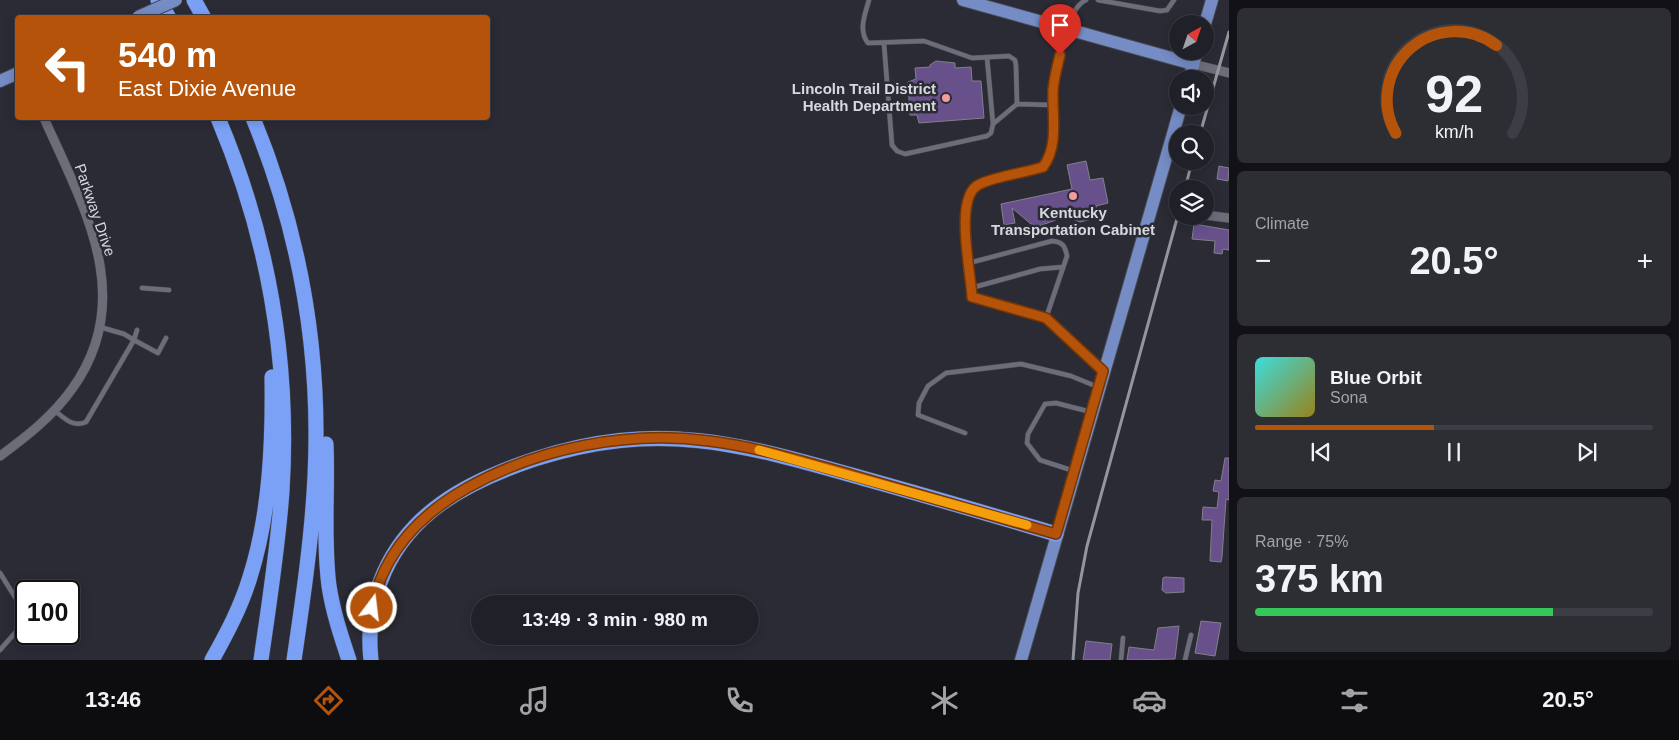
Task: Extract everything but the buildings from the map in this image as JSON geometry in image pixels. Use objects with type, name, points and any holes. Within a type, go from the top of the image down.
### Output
[{"type":"highway","points":[[158,0],[167,15]]},
{"type":"highway","points":[[194,0],[202,15]]},
{"type":"highway","points":[[219,120],[240,175],[264,258],[277,329],[284,450],[278,532],[261,660]]},
{"type":"highway","points":[[254,120],[285,198],[314,312],[325,424],[329,586],[334,612],[349,660]]},
{"type":"highway","points":[[276,177],[287,213],[304,287],[310,324],[316,399],[313,515],[294,660]]},
{"type":"highway","points":[[212,660],[240,605],[251,576],[263,514],[272,387],[270,322],[264,258]]},
{"type":"highway","points":[[371,660],[370,620],[374,596],[383,573],[395,551],[417,524],[451,497],[498,473],[548,455],[599,443],[626,439],[672,438],[737,445],[800,460],[1056,534]]},
{"type":"main road","points":[[142,15],[176,0]]},
{"type":"main road","points":[[963,0],[1193,64]]},
{"type":"main road","points":[[1208,15],[1212,0]]},
{"type":"main road","points":[[1191,70],[1194,60]]},
{"type":"main road","points":[[0,81],[15,74]]},
{"type":"main road","points":[[1021,660],[1098,387],[1178,115]]},
{"type":"street","points":[[1193,64],[1229,73]]},
{"type":"street","name":"Parkway Drive","points":[[0,456],[54,410],[72,390],[89,363],[100,327],[104,295],[98,251],[80,197],[45,120]]},
{"type":"street","points":[[1214,216],[1229,218]]},
{"type":"lane","points":[[869,0],[863,21],[864,39],[868,43],[884,44],[924,41],[972,58],[1009,56],[1015,60],[1017,104]]},
{"type":"lane","points":[[1086,0],[1073,12],[1056,69],[1052,146],[1043,167],[979,184],[969,192],[964,212],[972,297],[1046,318],[1103,371]]},
{"type":"lane","points":[[1098,0],[1160,12],[1167,10],[1174,0]]},
{"type":"lane","points":[[884,44],[892,145],[897,151],[905,154],[987,136],[991,133],[993,124],[987,57]]},
{"type":"lane","points":[[993,124],[1017,104],[1053,105]]},
{"type":"lane","points":[[969,263],[1052,241],[1060,242],[1065,247],[1067,256],[1046,318]]},
{"type":"lane","points":[[971,288],[1040,269],[1063,267]]},
{"type":"lane","points":[[142,288],[169,290]]},
{"type":"lane","points":[[100,327],[124,334],[158,353],[166,338]]},
{"type":"lane","points":[[54,410],[70,422],[80,425],[86,422],[134,340],[137,330]]},
{"type":"lane","points":[[965,433],[918,415],[919,403],[928,386],[946,372],[1021,364],[1071,376],[1098,387]]},
{"type":"lane","points":[[1074,471],[1040,460],[1027,444],[1028,434],[1045,404],[1056,403],[1091,412]]},
{"type":"lane","points":[[0,573],[26,613],[22,625],[0,650]]},
{"type":"lane","points":[[1185,660],[1190,635]]},
{"type":"lane","points":[[1121,660],[1123,638]]},
{"type":"railway","points":[[1203,125],[1229,32]]},
{"type":"railway","points":[[1187,180],[1190,170]]},
{"type":"railway","points":[[1073,660],[1078,593],[1087,546],[1175,225]]},
{"type":"slow traffic","points":[[759,450],[1027,525]]},
{"type":"place","name":"Lincoln Trail District Health Department","points":[[946,98]]},
{"type":"place","name":"Kentucky Transportation Cabinet","points":[[1073,196]]},
{"type":"route","points":[[372,608],[374,596],[383,573],[395,551],[410,530],[429,512],[451,497],[474,484],[523,463],[573,448],[626,439],[681,438],[737,445],[765,451],[1010,519],[1056,534],[1103,371],[1046,318],[972,297],[964,212],[969,192],[979,184],[1043,167],[1047,161],[1052,146],[1054,87],[1060,55]]}]
